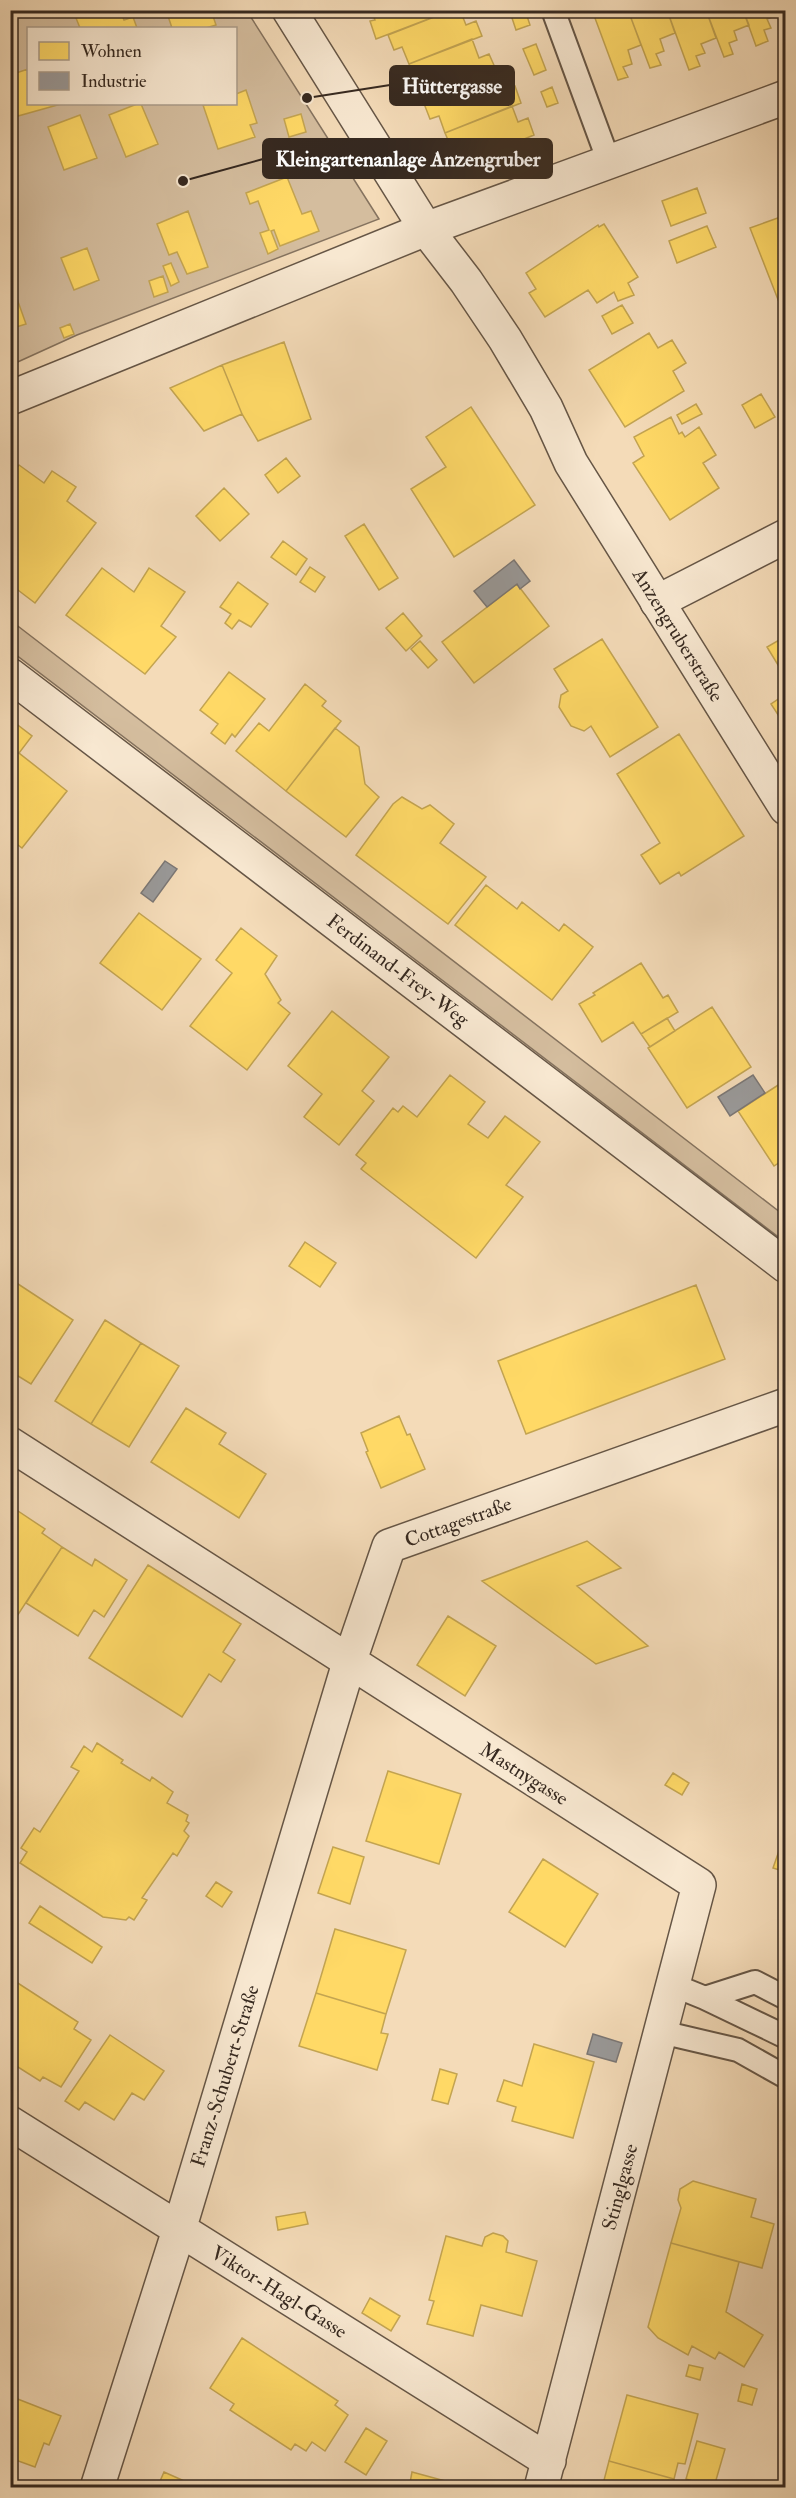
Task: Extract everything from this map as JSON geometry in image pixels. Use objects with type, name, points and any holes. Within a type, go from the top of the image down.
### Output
[{"type":"street","name":"Anzengruberstraße","points":[[289,10],[426,229],[450,288],[530,413],[571,463],[786,808]]},
{"type":"street","points":[[10,398],[426,229],[786,97]]},
{"type":"street","points":[[657,602],[786,536]]},
{"type":"street","name":"Ferdinand-Frey-Weg","points":[[10,675],[786,1266]]},
{"type":"street","name":"Cottagestraße","points":[[349,1663],[389,1546],[786,1405]]},
{"type":"street","points":[[10,1444],[349,1663]]},
{"type":"street","name":"Mastnygasse","points":[[349,1663],[699,1885]]},
{"type":"street","name":"Franz-Schubert-Straße","points":[[97,2487],[179,2230],[349,1663]]},
{"type":"street","name":"Stinglgasse","points":[[545,2474],[699,1885]]},
{"type":"street","name":"Viktor-Hagl-Gasse","points":[[10,2123],[179,2230],[545,2474]]},
{"type":"lane","points":[[553,10],[609,162]]},
{"type":"lane","points":[[705,1998],[755,1982],[786,1998]]},
{"type":"lane","points":[[673,1985],[786,2037]]},
{"type":"lane","points":[[661,2032],[738,2050],[786,2077]]},
{"type":"shaded area","points":[[10,11],[247,11],[379,219],[77,335],[11,365]]},
{"type":"shaded area","points":[[10,620],[785,1216],[785,1242],[11,651]]},
{"type":"building: Wohnen","points":[[97,10],[120,10],[124,20],[133,17],[137,27],[80,27],[76,18]]},
{"type":"building: Wohnen","points":[[166,10],[211,10],[216,25],[209,27],[172,27]]},
{"type":"building: Wohnen","points":[[371,10],[452,10],[376,39],[370,21],[375,20]]},
{"type":"building: Wohnen","points":[[452,10],[460,10],[466,25],[476,21],[482,36],[409,64],[402,47],[394,50],[388,35]]},
{"type":"building: Wohnen","points":[[525,10],[530,25],[516,30],[510,12]]},
{"type":"building: Wohnen","points":[[592,10],[628,10],[641,45],[628,50],[632,64],[623,67],[628,77],[618,80]]},
{"type":"building: Wohnen","points":[[628,10],[667,10],[675,33],[660,39],[664,51],[656,54],[661,65],[650,68]]},
{"type":"building: Wohnen","points":[[667,10],[706,10],[716,38],[701,44],[705,53],[696,56],[700,66],[689,70]]},
{"type":"building: Wohnen","points":[[706,10],[743,10],[749,25],[734,31],[737,40],[729,43],[733,54],[724,57]]},
{"type":"building: Wohnen","points":[[743,10],[786,10],[786,12],[767,19],[771,28],[764,30],[768,41],[756,46]]},
{"type":"building: Wohnen","points":[[472,39],[479,58],[489,54],[497,72],[416,104],[408,85],[416,82],[409,64]]},
{"type":"building: Wohnen","points":[[536,44],[546,70],[534,75],[523,49]]},
{"type":"building: Wohnen","points":[[27,69],[27,105],[57,105],[18,116],[10,92],[10,75]]},
{"type":"building: Wohnen","points":[[497,72],[505,90],[515,86],[521,103],[445,133],[439,116],[430,119],[423,101]]},
{"type":"building: Wohnen","points":[[552,87],[558,103],[547,107],[541,92]]},
{"type":"building: Wohnen","points":[[246,90],[257,123],[250,125],[255,137],[218,149],[203,105],[237,105],[237,94]]},
{"type":"building: Wohnen","points":[[134,105],[141,105],[158,144],[126,157],[109,115]]},
{"type":"building: Wohnen","points":[[512,106],[518,122],[528,118],[534,135],[450,169],[443,151],[451,147],[445,133]]},
{"type":"building: Wohnen","points":[[301,114],[306,132],[289,137],[284,119]]},
{"type":"building: Wohnen","points":[[80,115],[97,158],[64,170],[48,127]]},
{"type":"building: Wohnen","points":[[287,177],[302,214],[311,211],[319,231],[280,246],[274,230],[271,231],[278,249],[268,254],[260,233],[269,230],[258,201],[250,204],[246,193]]},
{"type":"building: Wohnen","points":[[697,188],[706,213],[671,226],[662,201]]},
{"type":"building: Wohnen","points":[[188,211],[208,267],[187,274],[177,252],[169,255],[157,224]]},
{"type":"building: Wohnen","points":[[786,215],[786,320],[750,228]]},
{"type":"building: Wohnen","points":[[604,224],[638,277],[628,283],[634,295],[618,301],[614,292],[597,303],[588,290],[545,317],[529,293],[536,289],[526,273],[598,225],[599,227]]},
{"type":"building: Wohnen","points":[[707,226],[716,247],[677,263],[669,241]]},
{"type":"building: Wohnen","points":[[87,248],[99,280],[74,290],[61,258]]},
{"type":"building: Wohnen","points":[[171,263],[179,282],[171,286],[163,266]]},
{"type":"building: Wohnen","points":[[163,276],[168,292],[154,297],[149,281]]},
{"type":"building: Wohnen","points":[[10,279],[26,324],[10,329]]},
{"type":"building: Wohnen","points":[[622,305],[633,323],[612,334],[602,316]]},
{"type":"building: Wohnen","points":[[70,324],[74,334],[64,338],[60,328]]},
{"type":"building: Wohnen","points":[[649,333],[658,348],[672,340],[686,363],[673,371],[684,391],[625,427],[589,370]]},
{"type":"building: Wohnen","points":[[284,342],[311,419],[258,441],[242,414],[222,365]]},
{"type":"building: Wohnen","points":[[222,365],[242,414],[204,431],[170,388]]},
{"type":"building: Wohnen","points":[[761,394],[775,417],[755,428],[742,405]]},
{"type":"building: Wohnen","points":[[696,404],[702,414],[682,424],[677,415]]},
{"type":"building: Wohnen","points":[[471,407],[535,505],[454,557],[411,489],[446,467],[426,437]]},
{"type":"building: Wohnen","points":[[671,417],[679,434],[682,432],[685,437],[699,427],[716,455],[703,463],[719,488],[670,520],[633,463],[644,456],[634,437]]},
{"type":"building: Wohnen","points":[[286,458],[300,476],[278,493],[265,475]]},
{"type":"building: Wohnen","points":[[19,465],[44,483],[52,471],[76,487],[67,501],[96,523],[35,603],[10,584],[10,476]]},
{"type":"building: Wohnen","points":[[224,488],[249,514],[220,541],[196,516]]},
{"type":"building: Wohnen","points":[[364,524],[398,578],[379,590],[345,536]]},
{"type":"building: Wohnen","points":[[283,541],[307,559],[296,575],[271,557]]},
{"type":"building: Wohnen","points":[[310,567],[325,577],[315,592],[300,582]]},
{"type":"building: Wohnen","points":[[102,568],[134,592],[149,568],[185,592],[161,626],[176,637],[145,674],[66,615]]},
{"type":"building: Wohnen","points":[[238,582],[268,604],[251,627],[239,620],[232,629],[225,623],[231,614],[220,607]]},
{"type":"building: Wohnen","points":[[517,584],[549,626],[474,683],[442,642]]},
{"type":"building: Wohnen","points":[[403,613],[422,636],[406,651],[386,628]]},
{"type":"building: Wohnen","points":[[786,636],[786,678],[767,647]]},
{"type":"building: Wohnen","points":[[602,639],[658,727],[610,757],[591,726],[584,731],[571,726],[559,707],[561,695],[568,691],[554,669]]},
{"type":"building: Wohnen","points":[[420,641],[437,660],[428,668],[411,649]]},
{"type":"building: Wohnen","points":[[229,672],[265,699],[235,737],[232,734],[225,744],[211,733],[218,724],[200,710]]},
{"type":"building: Wohnen","points":[[305,684],[326,701],[322,706],[341,721],[286,791],[236,751],[259,723],[269,731]]},
{"type":"building: Wohnen","points":[[786,694],[786,727],[771,704]]},
{"type":"building: Wohnen","points":[[10,719],[32,736],[19,753],[67,791],[22,848],[10,839]]},
{"type":"building: Wohnen","points":[[335,728],[359,747],[365,784],[379,797],[346,837],[286,791]]},
{"type":"building: Wohnen","points":[[679,734],[744,836],[681,876],[679,872],[660,884],[641,855],[660,843],[617,774]]},
{"type":"building: Wohnen","points":[[402,797],[422,809],[430,805],[454,824],[440,843],[486,877],[448,924],[356,855],[393,804]]},
{"type":"building: Wohnen","points":[[486,885],[517,909],[522,902],[559,931],[564,924],[593,947],[552,1000],[455,925]]},
{"type":"building: Wohnen","points":[[139,913],[201,959],[162,1010],[100,963]]},
{"type":"building: Wohnen","points":[[241,928],[277,956],[265,974],[281,1000],[278,1003],[290,1013],[247,1070],[190,1026],[232,973],[216,960]]},
{"type":"building: Wohnen","points":[[641,963],[663,998],[668,995],[678,1012],[641,1034],[633,1022],[602,1042],[579,1004]]},
{"type":"building: Wohnen","points":[[712,1007],[751,1067],[687,1108],[648,1048]]},
{"type":"building: Wohnen","points":[[332,1011],[389,1057],[362,1091],[374,1101],[339,1145],[304,1117],[322,1094],[288,1066]]},
{"type":"building: Wohnen","points":[[667,1018],[675,1031],[650,1047],[641,1034]]},
{"type":"building: Wohnen","points":[[450,1075],[485,1102],[468,1124],[488,1138],[505,1116],[540,1142],[506,1185],[523,1197],[476,1258],[361,1169],[366,1163],[356,1155],[393,1108],[398,1112],[403,1106],[417,1117]]},
{"type":"building: Wohnen","points":[[786,1080],[786,1158],[774,1166],[738,1111]]},
{"type":"building: Wohnen","points":[[305,1242],[336,1263],[320,1287],[289,1266]]},
{"type":"building: Wohnen","points":[[15,1282],[73,1320],[31,1384],[10,1371],[10,1288]]},
{"type":"building: Wohnen","points":[[696,1285],[725,1359],[526,1434],[498,1361]]},
{"type":"building: Wohnen","points":[[105,1320],[141,1343],[91,1424],[55,1401]]},
{"type":"building: Wohnen","points":[[141,1343],[179,1366],[129,1447],[91,1424]]},
{"type":"building: Wohnen","points":[[186,1408],[226,1433],[219,1444],[266,1474],[239,1518],[151,1462]]},
{"type":"building: Wohnen","points":[[399,1416],[407,1435],[410,1434],[425,1469],[381,1488],[361,1433]]},
{"type":"building: Wohnen","points":[[12,1507],[45,1529],[42,1533],[62,1547],[10,1627]]},
{"type":"building: Wohnen","points":[[587,1541],[621,1568],[577,1586],[648,1646],[596,1664],[482,1581]]},
{"type":"building: Wohnen","points":[[62,1547],[92,1566],[95,1559],[127,1580],[104,1617],[94,1610],[78,1636],[26,1603]]},
{"type":"building: Wohnen","points":[[148,1565],[241,1624],[223,1652],[235,1660],[221,1682],[209,1674],[182,1717],[89,1658]]},
{"type":"building: Wohnen","points":[[448,1616],[496,1646],[465,1696],[417,1665]]},
{"type":"building: Wohnen","points":[[97,1743],[123,1760],[121,1763],[150,1781],[152,1777],[173,1792],[167,1803],[188,1815],[186,1821],[189,1823],[184,1831],[189,1836],[177,1856],[173,1853],[142,1898],[147,1900],[134,1920],[129,1917],[126,1920],[103,1917],[20,1863],[27,1852],[21,1848],[34,1828],[40,1832],[79,1771],[71,1767],[84,1746],[92,1752]]},
{"type":"building: Wohnen","points":[[388,1771],[461,1794],[439,1864],[366,1841]]},
{"type":"building: Wohnen","points":[[673,1773],[689,1783],[682,1795],[665,1785]]},
{"type":"building: Wohnen","points":[[781,1845],[786,1847],[786,1872],[773,1868]]},
{"type":"building: Wohnen","points":[[333,1847],[364,1857],[350,1904],[318,1893]]},
{"type":"building: Wohnen","points":[[543,1859],[598,1894],[565,1947],[509,1912]]},
{"type":"building: Wohnen","points":[[216,1882],[232,1892],[222,1907],[206,1896]]},
{"type":"building: Wohnen","points":[[40,1906],[102,1947],[92,1963],[29,1923]]},
{"type":"building: Wohnen","points":[[335,1929],[406,1950],[386,2014],[316,1993]]},
{"type":"building: Wohnen","points":[[10,1978],[78,2022],[74,2029],[91,2040],[61,2087],[43,2077],[40,2081],[10,2062]]},
{"type":"building: Wohnen","points":[[316,1993],[386,2014],[381,2033],[388,2034],[377,2070],[299,2046]]},
{"type":"building: Wohnen","points":[[110,2035],[164,2071],[144,2100],[132,2093],[114,2120],[85,2102],[79,2110],[65,2101]]},
{"type":"building: Wohnen","points":[[534,2044],[594,2062],[573,2138],[512,2121],[516,2107],[497,2101],[504,2080],[522,2086]]},
{"type":"building: Wohnen","points":[[440,2069],[457,2074],[448,2104],[432,2100]]},
{"type":"building: Wohnen","points":[[693,2181],[756,2199],[751,2217],[774,2224],[762,2268],[671,2243],[681,2208],[678,2200],[680,2189]]},
{"type":"building: Wohnen","points":[[305,2212],[308,2224],[278,2230],[276,2217]]},
{"type":"building: Wohnen","points":[[493,2233],[503,2236],[508,2241],[506,2252],[537,2261],[522,2316],[481,2305],[473,2336],[427,2324],[434,2301],[429,2300],[446,2236],[482,2246],[485,2237]]},
{"type":"building: Wohnen","points":[[671,2243],[739,2262],[726,2312],[763,2335],[744,2367],[719,2352],[715,2359],[692,2346],[688,2355],[658,2338],[648,2327]]},
{"type":"building: Wohnen","points":[[370,2298],[400,2316],[391,2331],[362,2313]]},
{"type":"building: Wohnen","points":[[242,2338],[338,2401],[335,2405],[348,2415],[325,2451],[312,2442],[306,2451],[295,2444],[291,2450],[230,2410],[234,2404],[210,2388]]},
{"type":"building: Wohnen","points":[[689,2365],[703,2368],[700,2380],[686,2376]]},
{"type":"building: Wohnen","points":[[742,2384],[757,2389],[752,2405],[738,2401]]},
{"type":"building: Wohnen","points":[[627,2395],[698,2414],[685,2464],[678,2463],[674,2479],[609,2461]]},
{"type":"building: Wohnen","points":[[10,2396],[61,2416],[49,2445],[44,2443],[35,2467],[10,2458]]},
{"type":"building: Wohnen","points":[[366,2428],[387,2441],[366,2475],[345,2462]]},
{"type":"building: Wohnen","points":[[697,2441],[725,2449],[714,2487],[686,2479]]},
{"type":"building: Wohnen","points":[[609,2461],[674,2479],[671,2488],[602,2488]]},
{"type":"building: Wohnen","points":[[164,2472],[200,2488],[157,2488]]},
{"type":"building: Wohnen","points":[[412,2472],[471,2488],[409,2488]]},
{"type":"building: Industrie","points":[[514,560],[530,581],[520,589],[517,584],[487,607],[474,591]]},
{"type":"building: Industrie","points":[[165,861],[177,869],[153,902],[141,893]]},
{"type":"building: Industrie","points":[[753,1075],[765,1093],[730,1116],[718,1097]]},
{"type":"building: Industrie","points":[[593,2034],[622,2043],[616,2062],[587,2054]]},
{"type":"place","name":"Hüttergasse","points":[[307,98]]},
{"type":"place","name":"Kleingartenanlage Anzengruber","points":[[183,181]]}]
